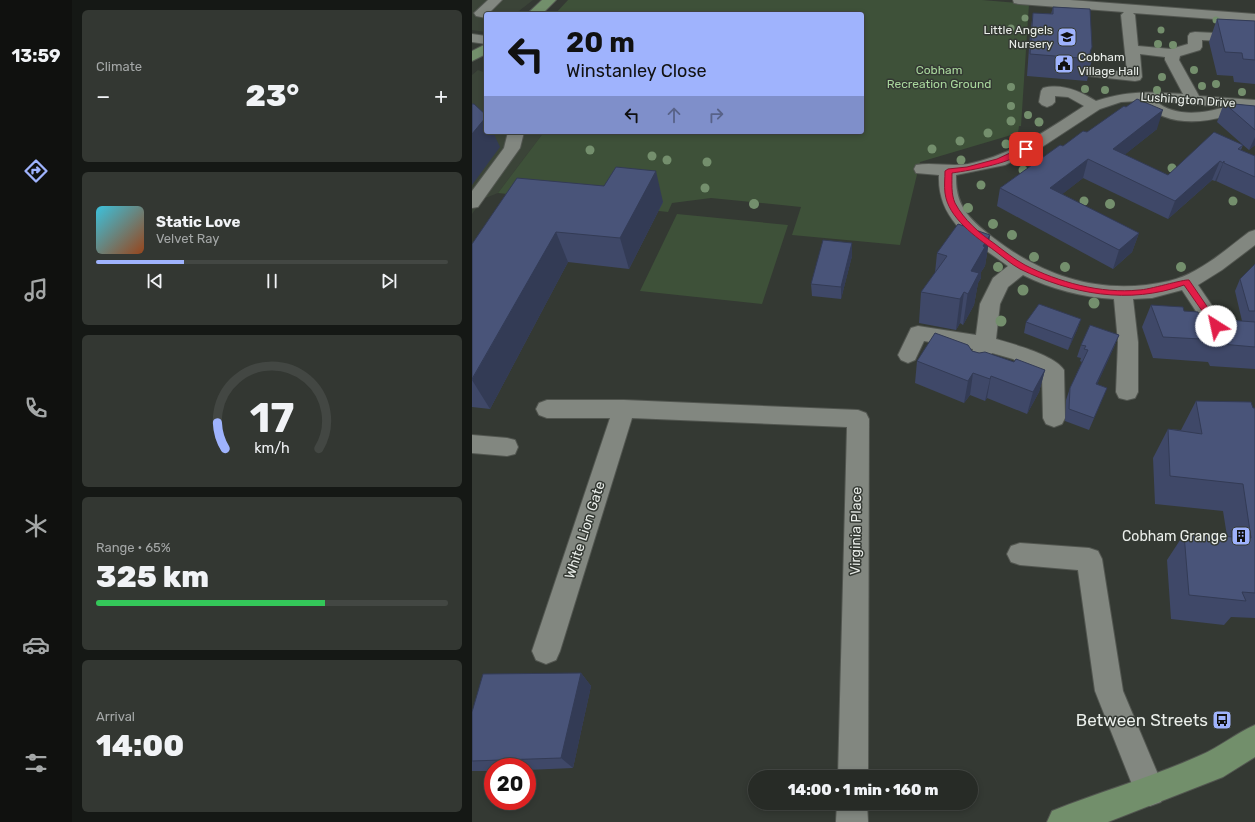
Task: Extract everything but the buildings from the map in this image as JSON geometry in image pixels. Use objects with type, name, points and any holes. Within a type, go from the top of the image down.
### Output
[{"type":"main road","points":[[536,12],[550,0]]},
{"type":"main road","points":[[472,57],[484,49]]},
{"type":"main road","points":[[1062,822],[1150,791],[1212,766],[1255,740]]},
{"type":"street","points":[[480,13],[496,0]]},
{"type":"street","points":[[1019,0],[1255,18]]},
{"type":"street","points":[[1093,73],[1135,76],[1128,15]]},
{"type":"street","points":[[1132,49],[1173,54],[1178,51],[1195,47],[1195,36],[1255,39]]},
{"type":"street","points":[[472,38],[484,40]]},
{"type":"street","points":[[1173,54],[1172,60],[1193,99]]},
{"type":"street","points":[[1047,102],[1048,91],[1072,94],[1095,106]]},
{"type":"street","points":[[1143,96],[1156,109],[1187,117],[1209,117],[1251,104]]},
{"type":"street","name":"Lushington Drive","points":[[922,169],[948,171],[984,165],[1016,154],[1051,135],[1095,106],[1119,98],[1143,96],[1251,104]]},
{"type":"street","points":[[472,203],[512,148],[516,134]]},
{"type":"street","points":[[948,171],[948,193],[951,202],[961,218],[981,238],[1021,266],[1053,280],[1082,288],[1110,293],[1138,293],[1171,287],[1200,276],[1255,236]]},
{"type":"street","points":[[976,366],[985,344],[990,304],[1000,283],[1021,266]]},
{"type":"street","points":[[1186,282],[1216,326]]},
{"type":"street","points":[[1124,293],[1128,342],[1127,392]]},
{"type":"street","points":[[908,355],[918,333],[985,344],[1019,352],[1053,370],[1054,418]]},
{"type":"street","points":[[547,409],[624,408]]},
{"type":"street","name":"Virginia Place","points":[[624,408],[858,419],[853,770]]},
{"type":"street","name":"White Lion Gate","points":[[546,651],[624,408]]},
{"type":"street","points":[[472,444],[508,447]]},
{"type":"street","points":[[1020,554],[1089,559],[1109,691],[1150,791]]},
{"type":"street","points":[[852,810],[852,822]]},
{"type":"shaded area","points":[[472,0],[533,0],[518,12],[484,12],[484,32],[472,30]]},
{"type":"shaded area","points":[[478,70],[484,72],[484,134],[542,134],[498,193],[483,199],[472,214],[472,75]]},
{"type":"green space","name":"Cobham Recreation Ground","points":[[568,0],[982,0],[1029,4],[1021,126],[1019,126],[1018,133],[920,162],[900,245],[792,235],[801,207],[711,198],[672,203],[668,212],[498,193],[542,134],[864,134],[864,12],[557,12]]},
{"type":"green space","points":[[677,214],[788,225],[762,304],[640,291]]},
{"type":"place","name":"Little Angels Nursery","points":[[1067,37]]},
{"type":"place","name":"Cobham Village Hall","points":[[1064,64]]},
{"type":"place","name":"Cobham Grange","points":[[1241,536]]},
{"type":"place","name":"Between Streets","points":[[1222,720]]},
{"type":"route","points":[[1026,149],[999,161],[967,169],[948,171],[948,193],[951,202],[961,218],[981,238],[1021,266],[1053,280],[1082,288],[1110,293],[1138,293],[1171,287],[1186,282],[1216,326]]}]
